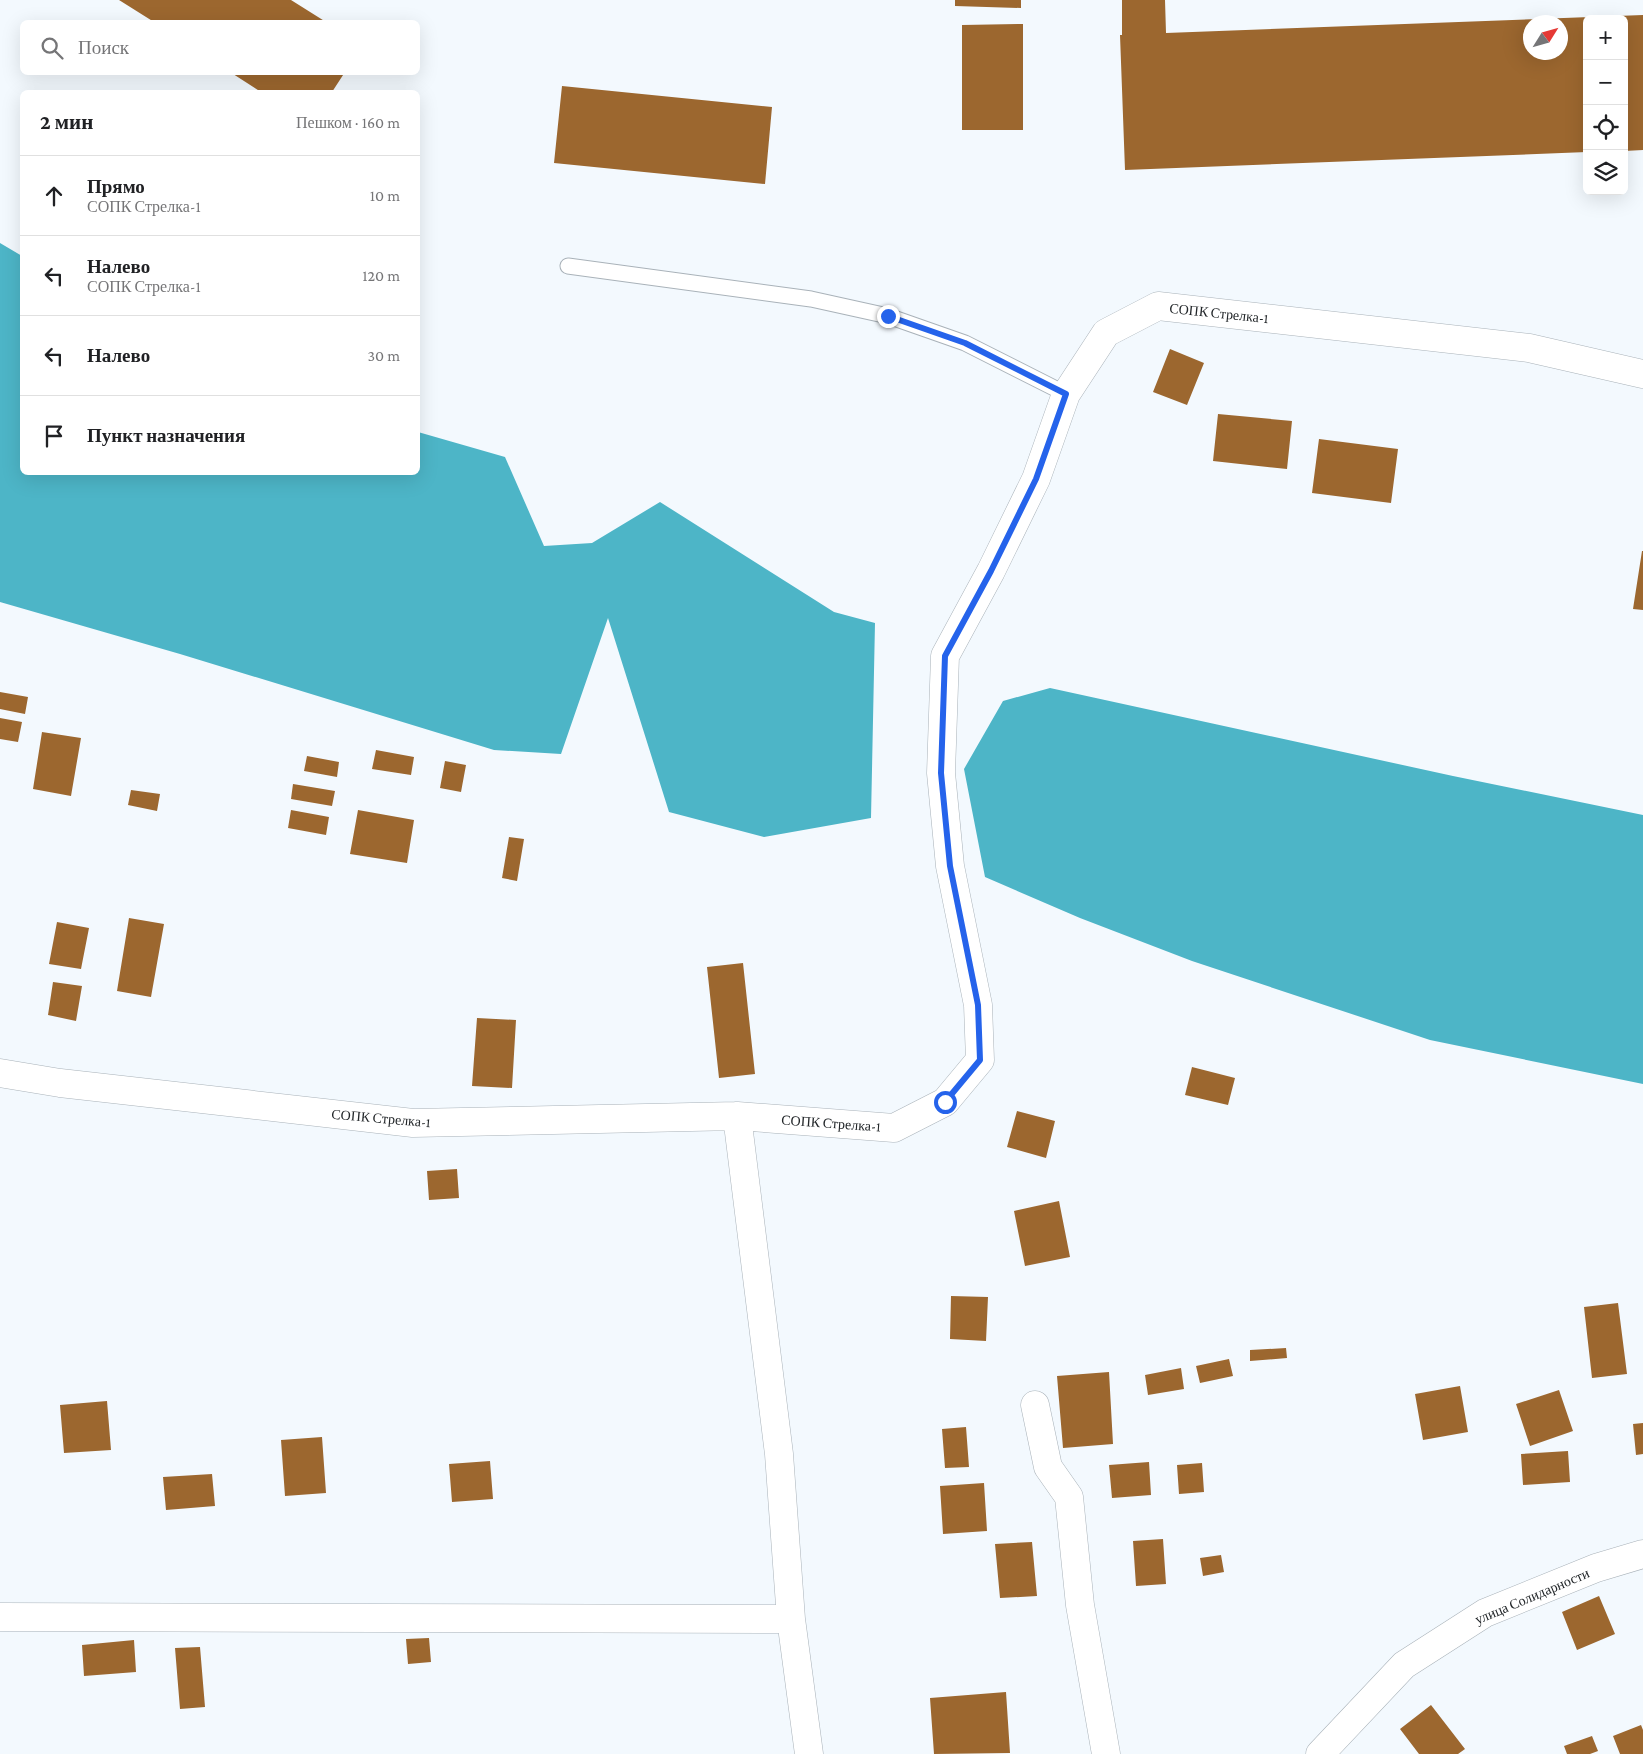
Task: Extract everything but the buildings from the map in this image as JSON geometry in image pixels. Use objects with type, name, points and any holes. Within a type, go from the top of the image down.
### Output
[{"type":"street","name":"СОПК Стрелка-1","points":[[0,1073],[60,1083],[413,1123],[737,1116],[894,1128],[945,1102],[980,1060],[978,1005],[950,866],[941,773],[945,656],[991,571],[1036,479],[1066,394],[1106,333],[1158,306],[1529,348],[1643,374]]},
{"type":"street","points":[[737,1116],[780,1454],[791,1619],[809,1754]]},
{"type":"street","points":[[1035,1405],[1048,1467],[1069,1497],[1080,1605],[1106,1754]]},
{"type":"street","name":"улица Солидарности","points":[[1320,1754],[1404,1665],[1484,1613],[1596,1568],[1643,1554]]},
{"type":"street","points":[[0,1617],[791,1619]]},
{"type":"lane","points":[[568,266],[811,300],[888,316],[965,343],[1066,394]]},
{"type":"water","points":[[0,243],[20,255],[20,475],[420,475],[420,433],[505,457],[544,546],[592,543],[660,502],[834,612],[875,623],[871,818],[764,837],[669,812],[608,618],[561,754],[494,750],[180,654],[0,602]]},
{"type":"water","points":[[1050,688],[1453,776],[1643,815],[1643,1084],[1430,1040],[1192,961],[1080,918],[985,877],[964,769],[1003,701]]},
{"type":"route","points":[[888,316],[965,343],[1066,394],[1036,479],[991,571],[945,656],[941,773],[950,866],[978,1005],[980,1060],[945,1102]]}]
